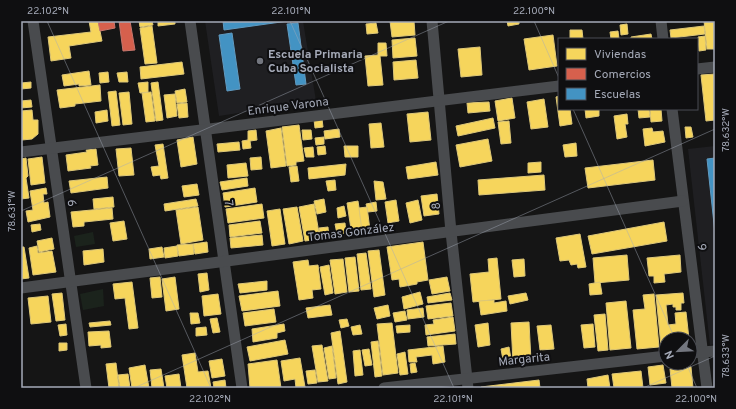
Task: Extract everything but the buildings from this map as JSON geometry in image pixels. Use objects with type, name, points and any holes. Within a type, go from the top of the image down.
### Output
[{"type":"street","name":"6","points":[[33,21],[86,388]]},
{"type":"street","name":"7","points":[[190,21],[242,388]]},
{"type":"street","name":"8","points":[[432,21],[451,232],[467,383]]},
{"type":"street","points":[[661,21],[663,38]]},
{"type":"street","points":[[698,69],[715,66]]},
{"type":"street","name":"Enrique Varona","points":[[21,152],[558,86]]},
{"type":"street","name":"9","points":[[672,110],[707,388]]},
{"type":"street","name":"Tomas González","points":[[21,288],[683,201]]},
{"type":"street","points":[[698,352],[715,351]]},
{"type":"street","name":"Margarita","points":[[384,388],[467,383],[658,357]]},
{"type":"shaded area","name":"Escuela Primaria Cuba Socialista","points":[[205,21],[303,21],[316,101],[219,116]]},
{"type":"shaded area","points":[[715,146],[715,344],[710,345],[688,149]]},
{"type":"shaded area","points":[[93,232],[95,244],[76,247],[74,236]]},
{"type":"shaded area","points":[[103,289],[104,306],[83,310],[80,294]]},
{"type":"place","name":"Escuela Primaria Cuba Socialista","points":[[260,61]]}]
